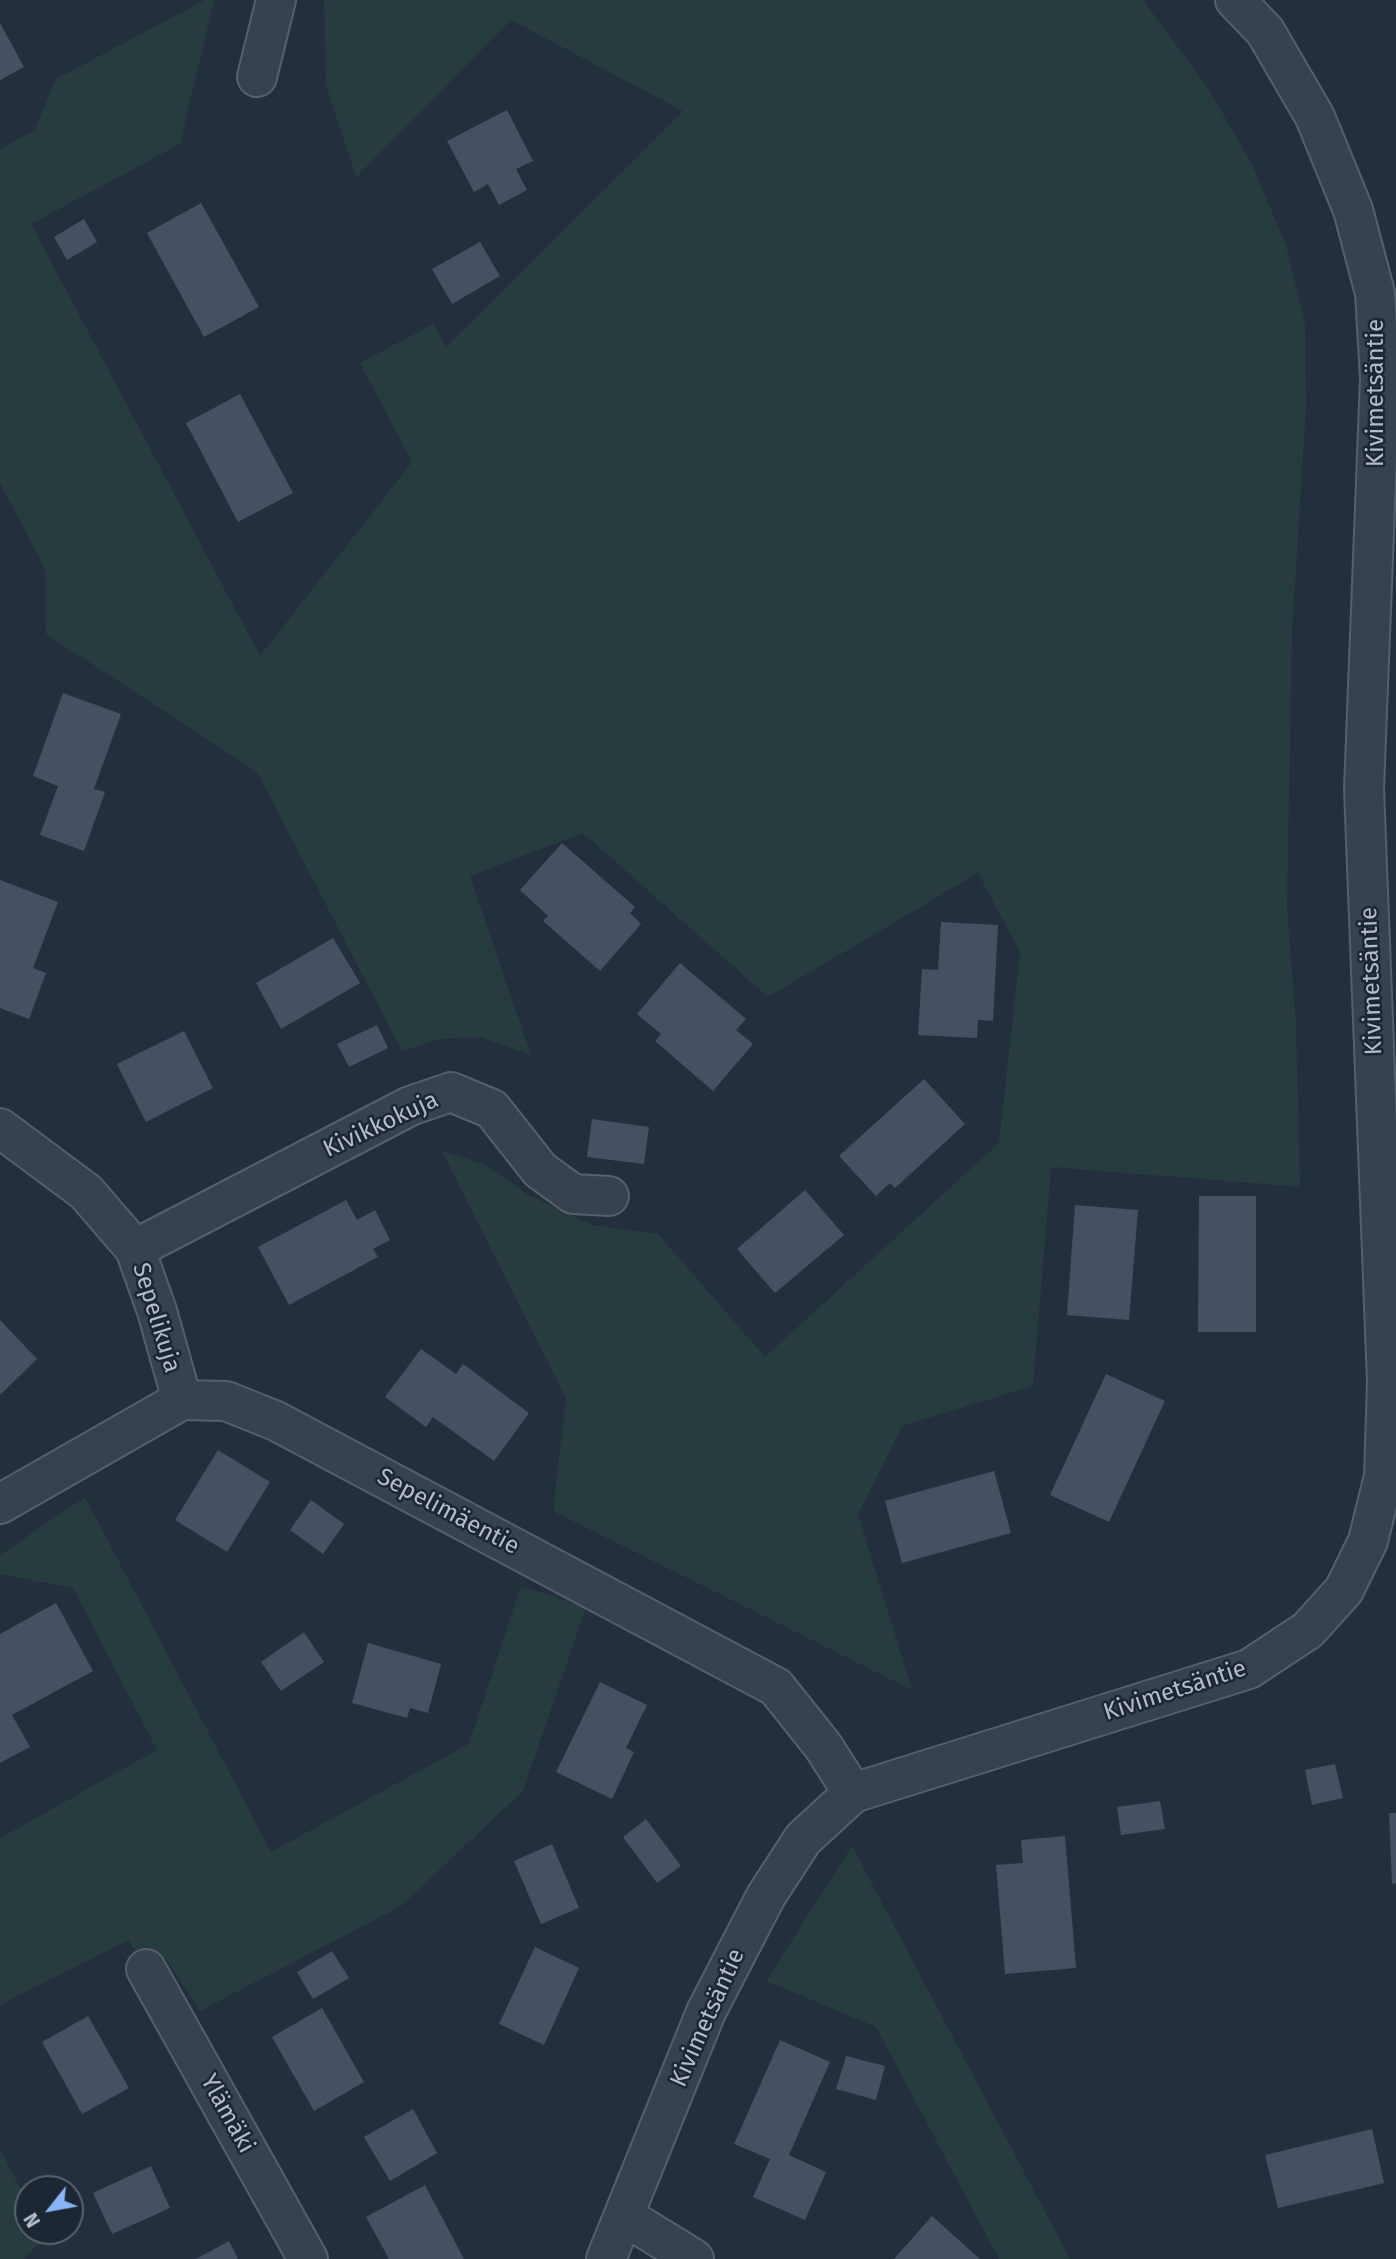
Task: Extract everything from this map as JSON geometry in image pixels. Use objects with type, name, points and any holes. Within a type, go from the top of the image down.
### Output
[{"type":"street","points":[[257,77],[276,0]]},
{"type":"street","name":"Kivimetsäntie","points":[[606,2259],[706,2012],[766,1896],[803,1839],[853,1793],[1249,1669],[1308,1630],[1344,1590],[1368,1541],[1384,1462],[1387,1382],[1382,888],[1364,789],[1380,378],[1375,293],[1353,210],[1315,117],[1265,31],[1235,0]]},
{"type":"street","name":"Kivikkokuja","points":[[135,1249],[410,1106],[451,1092],[492,1108],[540,1170],[573,1194],[609,1196]]},
{"type":"street","name":"Sepelikuja","points":[[0,1128],[86,1192],[135,1249],[157,1311],[182,1400]]},
{"type":"street","points":[[0,1504],[182,1400]]},
{"type":"street","name":"Sepelimäentie","points":[[182,1400],[226,1401],[276,1420],[776,1687],[822,1746],[853,1793]]},
{"type":"street","name":"Ylämäki","points":[[146,1969],[308,2259]]},
{"type":"street","points":[[624,2216],[694,2259]]},
{"type":"green space","points":[[205,0],[214,0],[180,144],[31,224],[260,656],[412,462],[360,363],[433,324],[446,347],[683,111],[511,20],[356,177],[326,85],[324,0],[1143,0],[1206,85],[1250,160],[1286,245],[1305,324],[1306,406],[1292,633],[1287,907],[1296,1024],[1300,1187],[1051,1167],[1033,1386],[902,1426],[858,1514],[912,1690],[553,1511],[566,1398],[442,1151],[484,1164],[527,1194],[592,1225],[658,1234],[765,1357],[999,1143],[1020,952],[978,873],[768,997],[583,833],[470,876],[531,1055],[480,1037],[440,1039],[402,1051],[257,772],[46,634],[45,569],[0,483],[0,149],[34,131],[56,79]]},
{"type":"green space","points":[[85,1497],[271,1852],[469,1744],[521,1586],[586,1607],[523,1791],[401,1906],[200,2011],[165,1957],[146,1969],[129,1940],[0,2005],[0,1838],[157,1750],[73,1588],[0,1574],[0,1555]]},
{"type":"green space","points":[[852,1846],[1070,2259],[999,2259],[876,2027],[766,1981]]},
{"type":"green space","points":[[0,2149],[14,2176],[14,2245],[38,2245],[23,2259],[0,2259]]},
{"type":"building","points":[[0,23],[24,67],[0,80]]},
{"type":"building","points":[[507,110],[533,161],[516,169],[527,190],[499,205],[488,184],[474,192],[447,141]]},
{"type":"building","points":[[201,203],[259,307],[204,337],[147,233]]},
{"type":"building","points":[[84,219],[97,242],[67,260],[54,237]]},
{"type":"building","points":[[480,242],[500,276],[452,304],[432,269]]},
{"type":"building","points":[[240,394],[293,493],[238,522],[186,423]]},
{"type":"building","points":[[63,693],[121,714],[94,789],[105,792],[84,851],[40,835],[58,786],[33,776]]},
{"type":"building","points":[[562,843],[635,907],[630,913],[641,924],[600,971],[543,921],[548,916],[520,890]]},
{"type":"building","points":[[0,880],[58,902],[33,968],[46,973],[29,1019],[0,1008]]},
{"type":"building","points":[[941,922],[998,925],[993,1021],[978,1020],[977,1038],[918,1035],[922,969],[938,970]]},
{"type":"building","points":[[333,938],[360,983],[281,1029],[256,983]]},
{"type":"building","points":[[680,963],[746,1019],[736,1030],[753,1044],[713,1091],[655,1041],[661,1034],[637,1014]]},
{"type":"building","points":[[377,1025],[388,1048],[349,1067],[337,1044]]},
{"type":"building","points":[[184,1031],[213,1088],[146,1122],[117,1064]]},
{"type":"building","points":[[924,1079],[965,1124],[895,1188],[890,1183],[876,1196],[839,1156]]},
{"type":"building","points":[[592,1119],[649,1127],[644,1164],[587,1157]]},
{"type":"building","points":[[805,1190],[844,1235],[775,1293],[737,1249]]},
{"type":"building","points":[[1199,1196],[1256,1196],[1256,1332],[1198,1332]]},
{"type":"building","points":[[346,1200],[357,1220],[375,1210],[390,1240],[373,1249],[378,1257],[289,1305],[258,1247]]},
{"type":"building","points":[[1075,1205],[1138,1210],[1129,1320],[1067,1315]]},
{"type":"building","points":[[0,1320],[37,1359],[0,1395]]},
{"type":"building","points":[[421,1349],[456,1374],[463,1364],[529,1413],[494,1461],[433,1417],[426,1427],[385,1397]]},
{"type":"building","points":[[1106,1374],[1165,1401],[1109,1522],[1050,1495]]},
{"type":"building","points":[[218,1450],[270,1482],[227,1552],[175,1520]]},
{"type":"building","points":[[994,1471],[1011,1533],[902,1563],[885,1501]]},
{"type":"building","points":[[311,1500],[344,1524],[323,1554],[290,1530]]},
{"type":"building","points":[[56,1603],[93,1671],[12,1715],[30,1747],[0,1763],[0,1634]]},
{"type":"building","points":[[304,1632],[324,1662],[281,1691],[261,1662]]},
{"type":"building","points":[[368,1643],[441,1664],[428,1713],[410,1708],[407,1718],[352,1703]]},
{"type":"building","points":[[600,1682],[647,1705],[626,1748],[634,1752],[612,1799],[556,1772]]},
{"type":"building","points":[[1335,1764],[1343,1798],[1312,1805],[1305,1770]]},
{"type":"building","points":[[1160,1801],[1165,1829],[1121,1835],[1117,1807]]},
{"type":"building","points":[[1389,1813],[1396,1813],[1396,1883],[1392,1884]]},
{"type":"building","points":[[646,1819],[681,1866],[657,1883],[623,1837]]},
{"type":"building","points":[[1065,1836],[1076,1968],[1005,1974],[996,1865],[1023,1863],[1021,1840]]},
{"type":"building","points":[[552,1844],[579,1908],[541,1924],[514,1861]]},
{"type":"building","points":[[535,1947],[579,1968],[544,2045],[499,2024]]},
{"type":"building","points":[[332,1951],[349,1978],[313,1999],[297,1972]]},
{"type":"building","points":[[322,2008],[364,2082],[314,2111],[272,2037]]},
{"type":"building","points":[[88,2016],[129,2088],[82,2114],[42,2042]]},
{"type":"building","points":[[780,2040],[830,2062],[789,2155],[826,2172],[805,2220],[753,2197],[770,2159],[734,2144]]},
{"type":"building","points":[[846,2056],[885,2066],[876,2100],[836,2089]]},
{"type":"building","points":[[413,2109],[437,2153],[390,2181],[364,2137]]},
{"type":"building","points":[[1372,2129],[1384,2183],[1278,2208],[1265,2155]]},
{"type":"building","points":[[151,2166],[170,2208],[112,2234],[93,2193]]},
{"type":"building","points":[[425,2185],[464,2259],[389,2259],[366,2217]]},
{"type":"building","points":[[932,2216],[980,2259],[894,2259]]},
{"type":"building","points":[[229,2241],[238,2259],[196,2259]]}]
